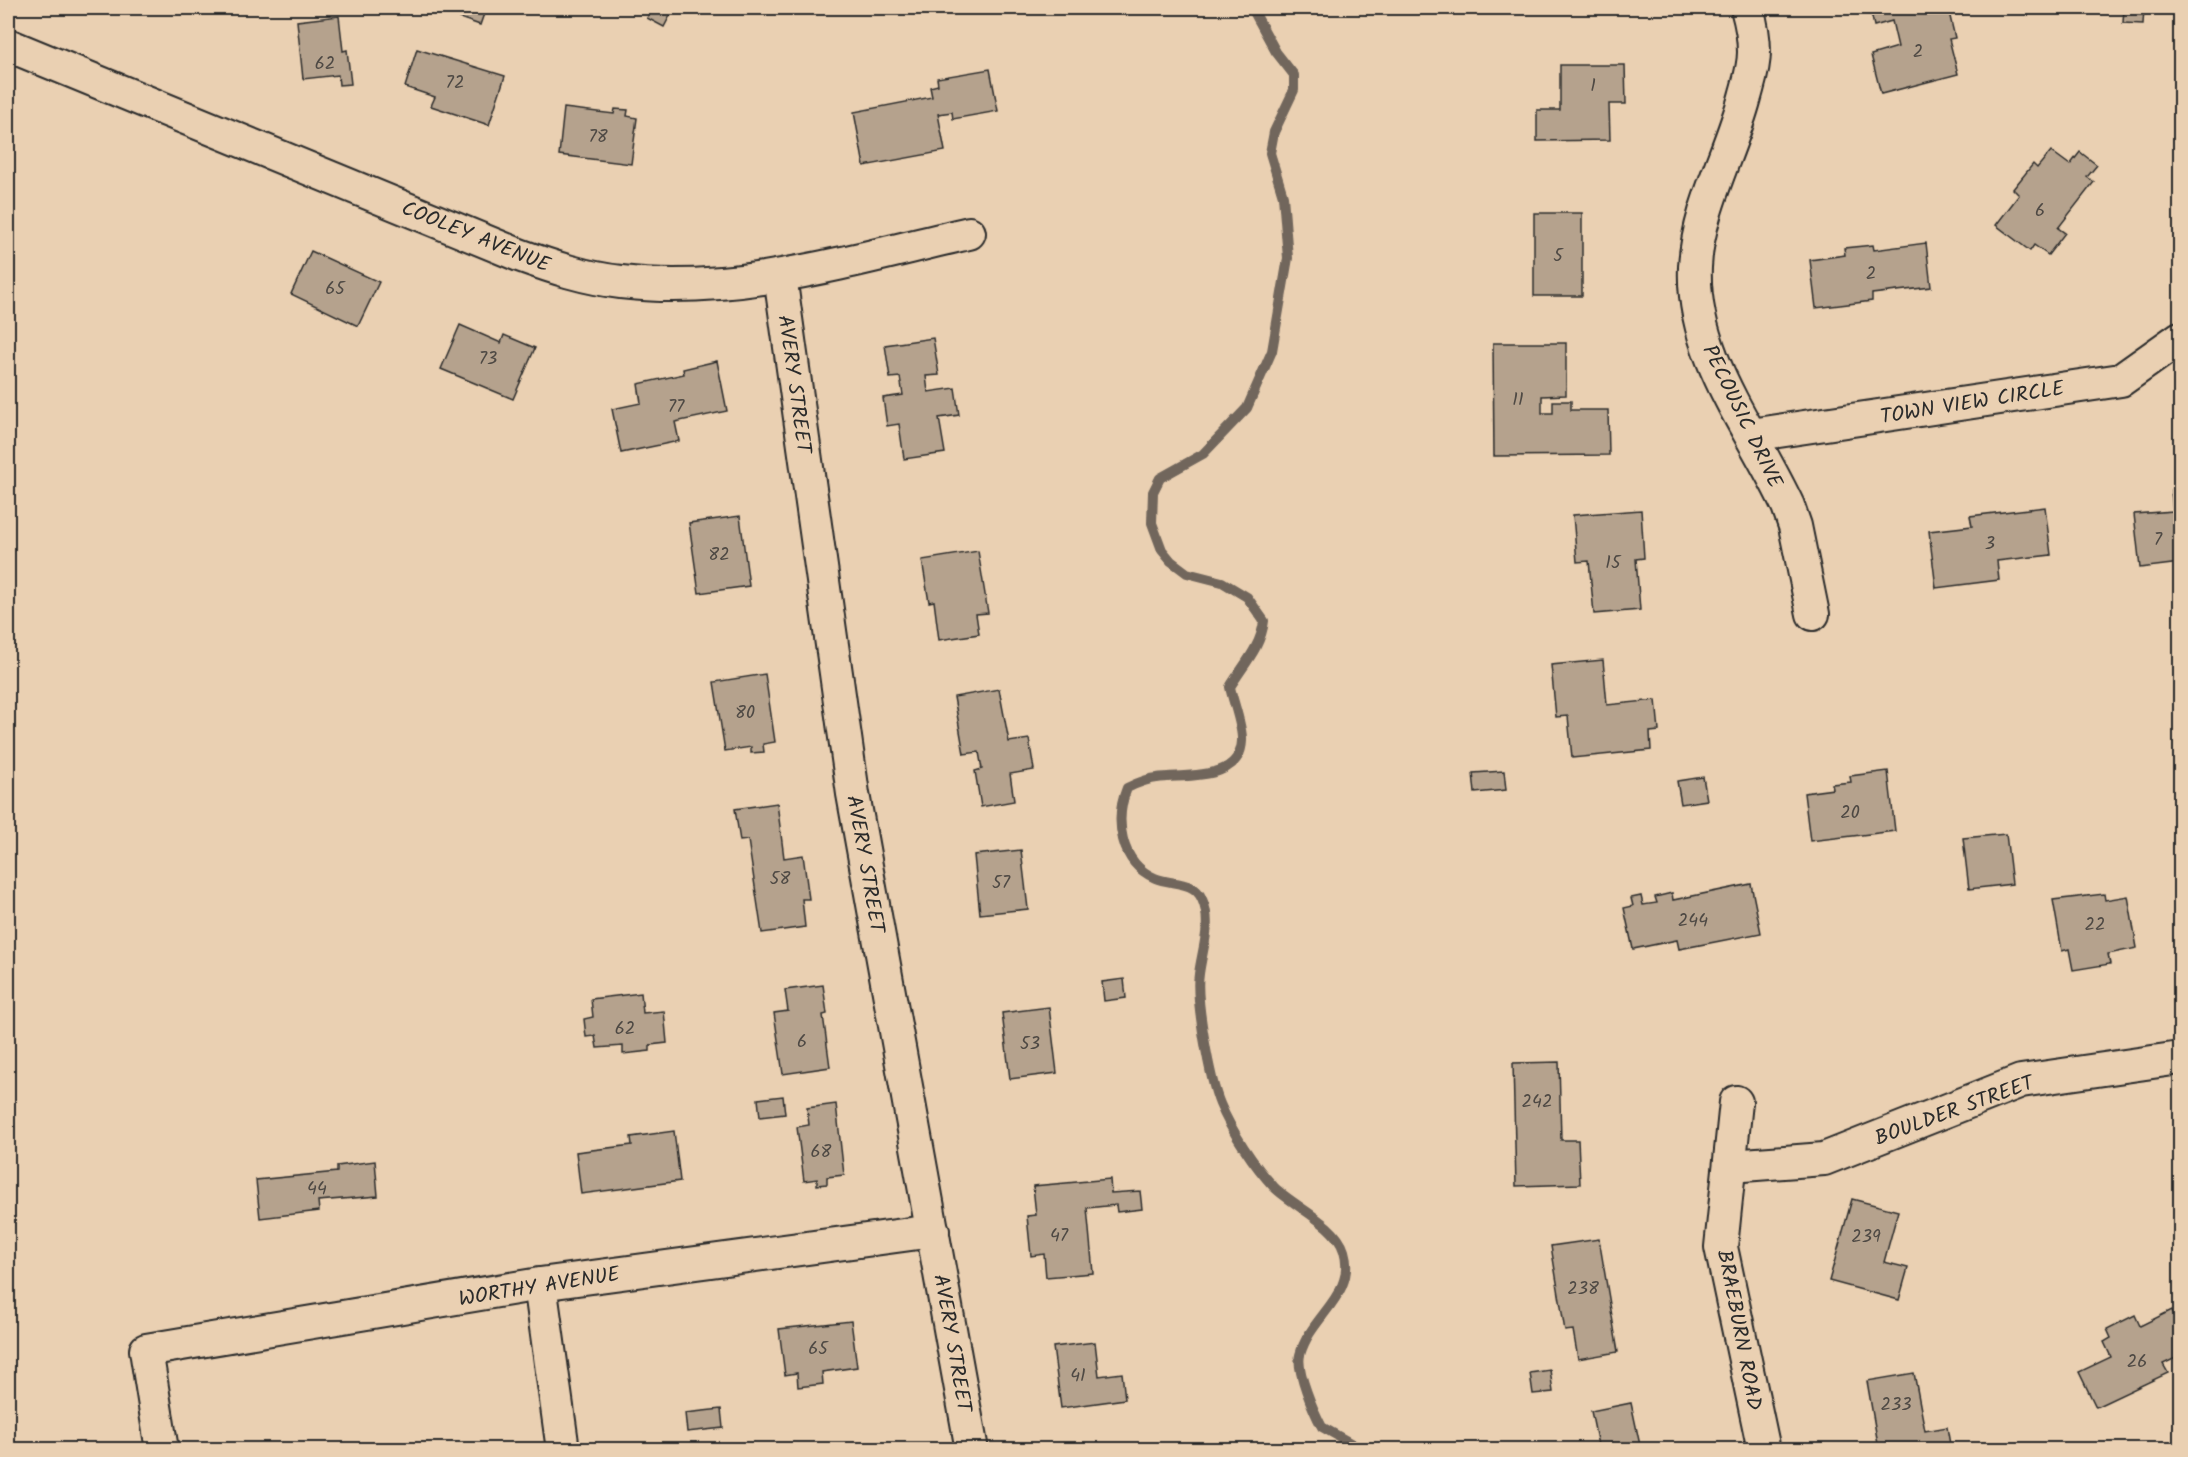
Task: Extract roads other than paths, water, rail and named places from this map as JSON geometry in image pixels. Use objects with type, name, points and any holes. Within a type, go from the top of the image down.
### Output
[{"type":"street","name":"PECOUSIC DRIVE","points":[[1747,8],[1754,54],[1752,72],[1737,130],[1702,221],[1695,283],[1701,323],[1710,354],[1735,408],[1770,467],[1791,516],[1813,614]]},
{"type":"street","name":"COOLEY AVENUE","points":[[8,45],[508,251],[561,270],[601,279],[639,284],[708,282],[780,276],[969,233]]},
{"type":"street","name":"AVERY STREET","points":[[780,276],[854,794],[972,1449]]},
{"type":"street","name":"TOWN VIEW CIRCLE","points":[[1751,435],[2121,380],[2181,338]]},
{"type":"street","name":"BOULDER STREET","points":[[1730,1166],[1824,1159],[2020,1081],[2181,1058]]},
{"type":"street","name":"BRAEBURN ROAD","points":[[1737,1102],[1721,1247],[1764,1449]]},
{"type":"street","name":"WORTHY AVENUE","points":[[162,1449],[146,1350],[540,1284],[933,1231]]},
{"type":"street","points":[[540,1284],[563,1449]]},
{"type":"waterway","points":[[1252,8],[1276,52],[1294,75],[1294,90],[1274,132],[1270,153],[1283,196],[1288,258],[1272,351],[1247,408],[1203,454],[1160,478],[1153,492],[1152,523],[1162,550],[1171,561],[1187,573],[1222,582],[1247,597],[1264,621],[1256,647],[1230,687],[1242,735],[1239,754],[1232,764],[1222,770],[1153,779],[1127,788],[1123,800],[1121,827],[1127,851],[1143,871],[1155,878],[1188,886],[1194,889],[1202,899],[1207,927],[1198,986],[1201,1020],[1216,1093],[1230,1125],[1251,1158],[1274,1187],[1332,1232],[1344,1251],[1346,1267],[1344,1280],[1331,1305],[1305,1341],[1299,1362],[1306,1391],[1322,1427],[1363,1450]]}]
